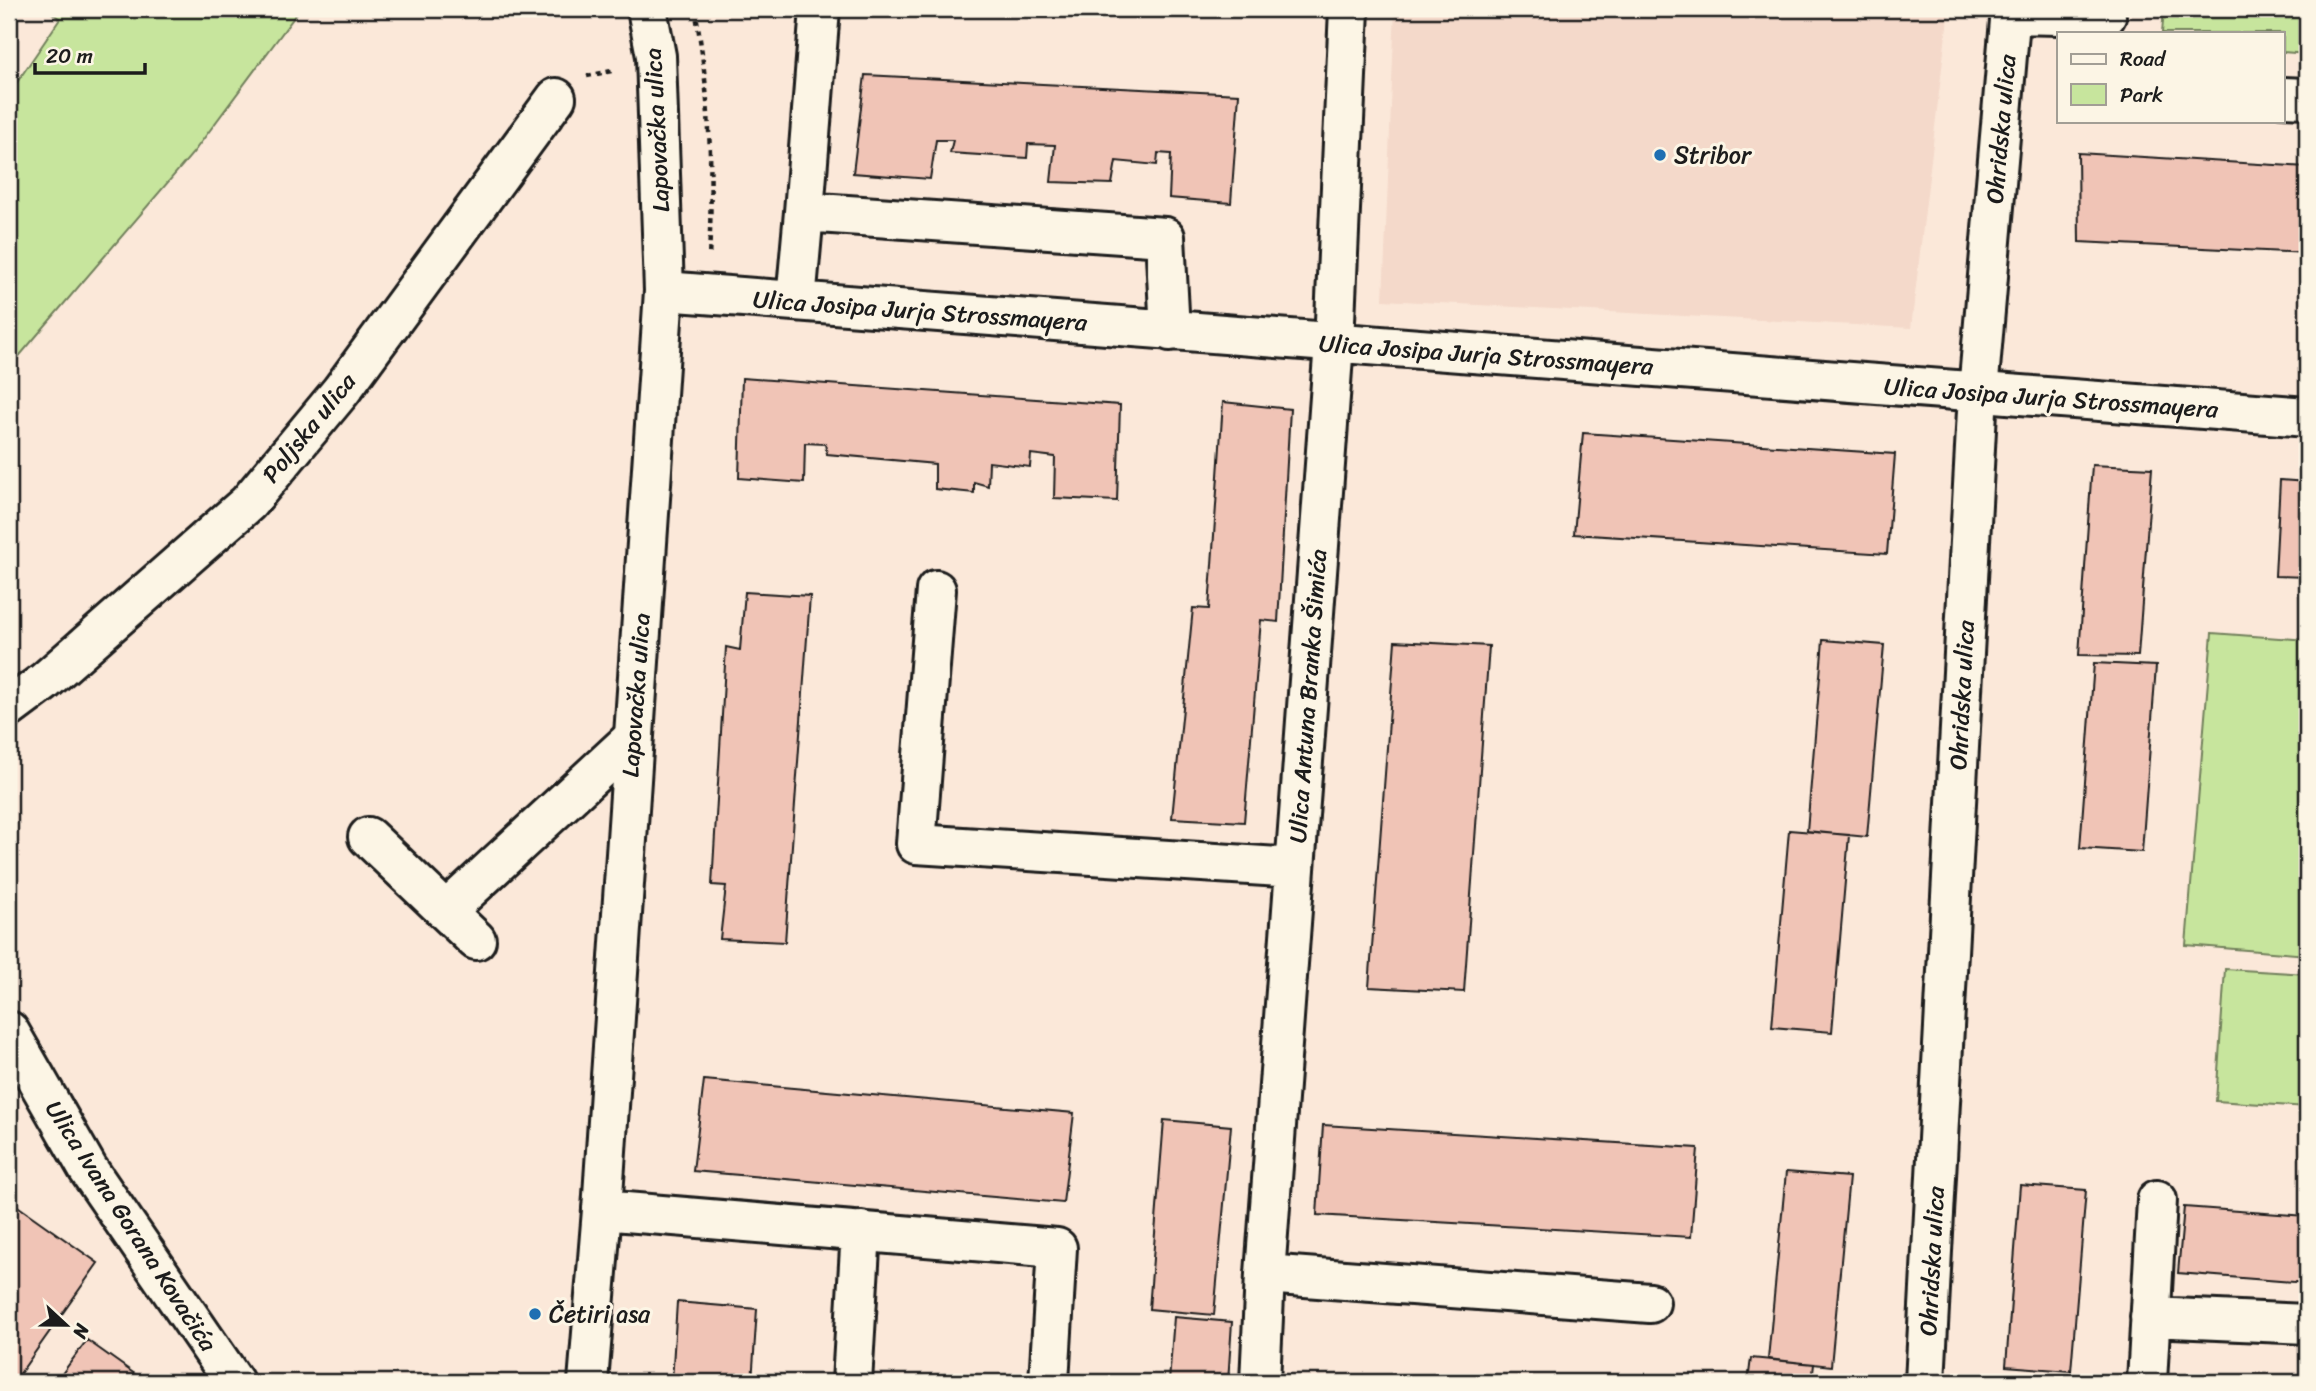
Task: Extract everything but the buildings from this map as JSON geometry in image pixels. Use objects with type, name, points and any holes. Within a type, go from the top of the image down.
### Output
[{"type":"street","name":"Lapovačka ulica","points":[[588,1382],[664,291],[656,56],[647,9]]},
{"type":"street","points":[[796,301],[820,9]]},
{"type":"street","name":"Ulica Antuna Branka Šimića","points":[[1260,1382],[1265,1274],[1334,343],[1349,9]]},
{"type":"street","points":[[2011,11],[2106,19]]},
{"type":"street","name":"Ohridska ulica","points":[[1925,1382],[1978,392],[2011,11]]},
{"type":"street","points":[[2284,97],[2307,99]]},
{"type":"street","name":"Poljska ulica","points":[[9,708],[44,682],[248,503],[341,391],[556,98]]},
{"type":"street","points":[[804,212],[1165,237],[1170,331]]},
{"type":"street","name":"Ulica Josipa Jurja Strossmayera","points":[[664,291],[2307,417]]},
{"type":"street","points":[[936,590],[916,844],[1295,868]]},
{"type":"street","points":[[446,911],[632,739]]},
{"type":"street","points":[[369,837],[476,940]]},
{"type":"street","name":"Ulica Ivana Gorana Kovačića","points":[[9,1031],[88,1169],[234,1382]]},
{"type":"street","points":[[2147,1382],[2157,1200]]},
{"type":"street","points":[[602,1210],[1057,1248],[1049,1382]]},
{"type":"street","points":[[852,1382],[861,1231]]},
{"type":"street","points":[[1265,1274],[1650,1303]]},
{"type":"street","points":[[2150,1317],[2307,1324]]},
{"type":"path","points":[[695,9],[711,160],[707,294]]},
{"type":"shaded area","name":"Stribor","points":[[1395,9],[1949,9],[1911,328],[1383,300]]},
{"type":"green space","points":[[47,9],[300,9],[193,153],[9,368],[9,94],[60,19]]},
{"type":"green space","points":[[2164,9],[2307,9],[2307,54],[2284,52],[2284,32],[2162,32]]},
{"type":"green space","points":[[2212,633],[2307,640],[2307,955],[2186,945]]},
{"type":"green space","points":[[2225,969],[2307,974],[2307,1107],[2216,1101]]},
{"type":"place","name":"Stribor","points":[[1660,155]]},
{"type":"place","name":"Četiri asa","points":[[535,1314]]}]
